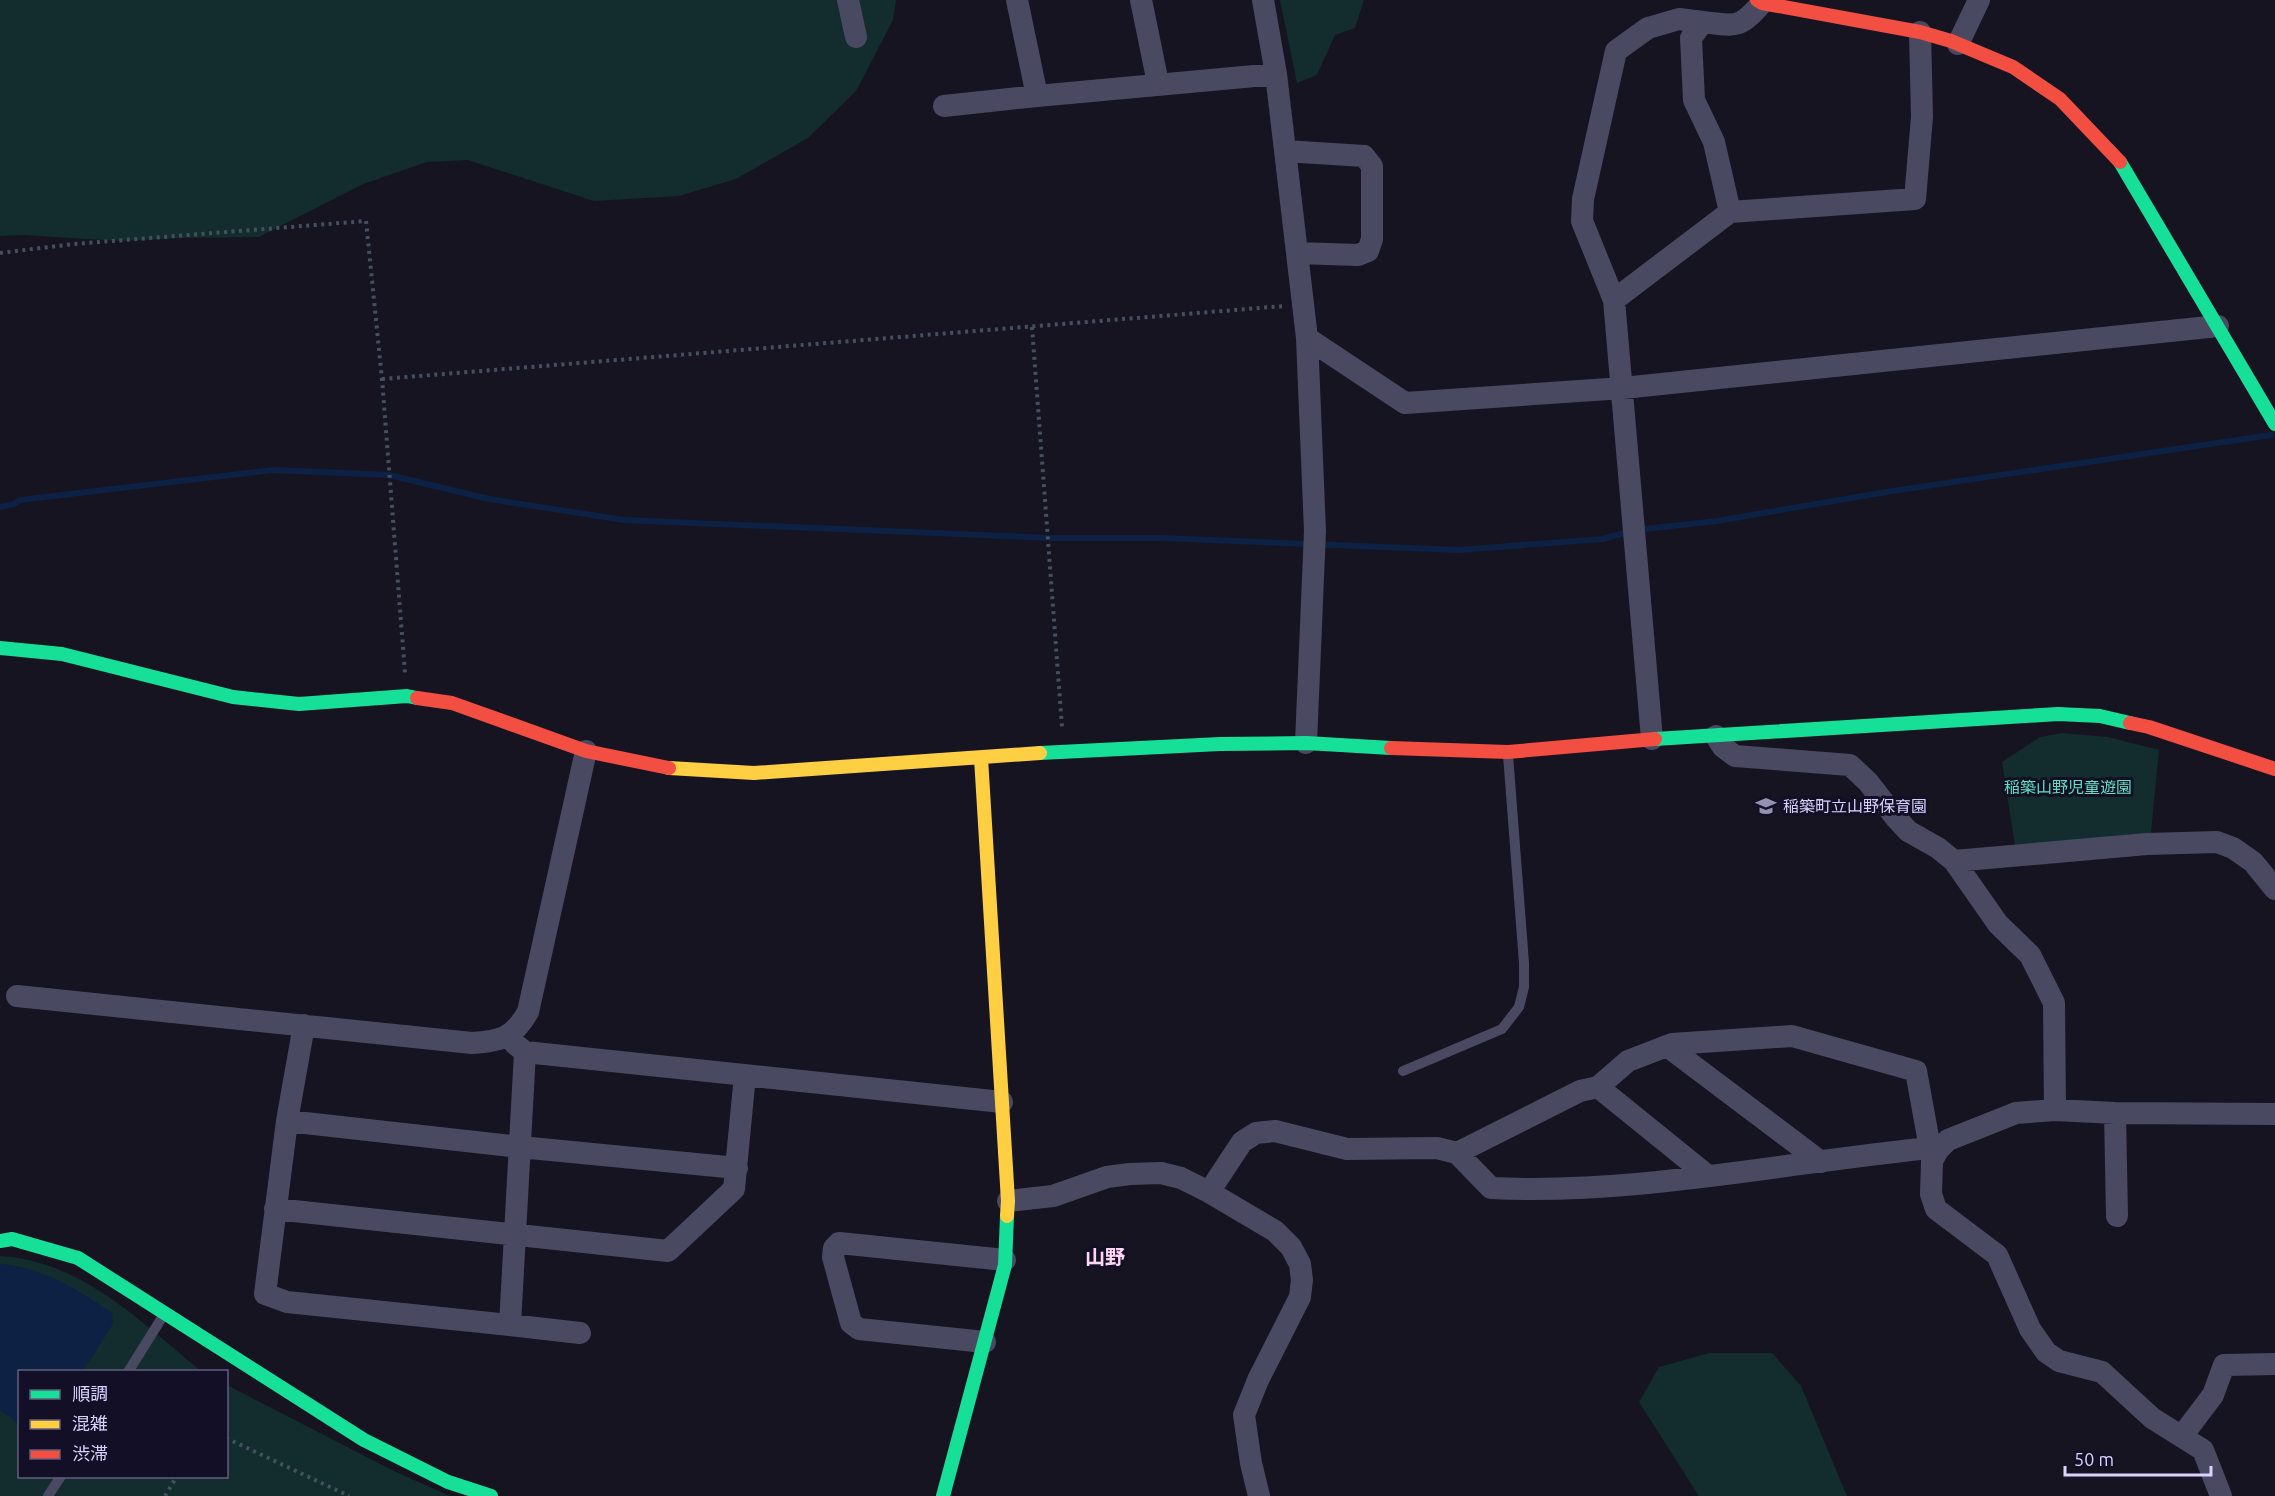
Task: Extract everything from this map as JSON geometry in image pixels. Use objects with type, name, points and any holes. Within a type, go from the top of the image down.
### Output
[{"type":"street","points":[[848,0],[856,37]]},
{"type":"street","points":[[1017,0],[1037,96]]},
{"type":"street","points":[[1142,0],[1158,83]]},
{"type":"street","points":[[1263,0],[1276,74],[1307,338],[1315,531],[1306,743]]},
{"type":"street","points":[[1958,44],[1979,0]]},
{"type":"street","points":[[1652,739],[1614,300],[1582,221],[1584,199],[1616,51],[1648,28],[1679,19],[1730,26],[1746,21],[1759,2],[1920,32],[1958,44],[2013,67],[2060,99],[2119,160],[2275,424]]},
{"type":"street","points":[[1703,22],[1691,38],[1694,100],[1714,142],[1730,212]]},
{"type":"street","points":[[1614,300],[1730,212],[1915,199],[1922,117],[1920,32]]},
{"type":"street","points":[[944,106],[1158,83],[1276,74]]},
{"type":"street","points":[[1285,151],[1364,156],[1372,166],[1372,239],[1368,251],[1358,255],[1297,253]]},
{"type":"street","points":[[1307,338],[1405,403],[1623,388],[2217,326]]},
{"type":"street","points":[[0,648],[62,654],[233,697],[299,704],[406,696],[452,703],[586,751],[669,768],[754,773],[1063,751],[1220,744],[1306,743],[1438,752],[1508,752],[1652,739],[2058,714],[2100,716],[2149,727],[2275,770]]},
{"type":"street","points":[[1716,736],[1723,747],[1735,756],[1850,765],[1868,782],[1908,831],[1938,848],[1954,861],[1998,924],[2030,955],[2054,1002],[2055,1110]]},
{"type":"street","points":[[17,996],[472,1043],[490,1042],[507,1037],[519,1028],[528,1012],[586,751]]},
{"type":"street","points":[[943,1496],[1005,1260],[1008,1201],[981,758]]},
{"type":"street","points":[[1954,861],[2147,844],[2217,842],[2233,848],[2253,862],[2275,889]]},
{"type":"street","points":[[304,1025],[287,1121],[265,1294],[287,1302],[580,1333]]},
{"type":"street","points":[[1457,1153],[1580,1091],[1598,1086],[1628,1061],[1667,1046],[1792,1036],[1916,1071],[1935,1147],[1932,1161],[1931,1194],[1936,1209],[1997,1255],[2030,1329],[2046,1352],[2059,1360],[2102,1372],[2152,1418],[2203,1450],[2221,1496]]},
{"type":"street","points":[[507,1037],[525,1052],[1002,1102]]},
{"type":"street","points":[[1667,1046],[1821,1162]]},
{"type":"street","points":[[510,1325],[525,1052]]},
{"type":"street","points":[[275,1209],[668,1251],[734,1189],[745,1075]]},
{"type":"street","points":[[1598,1086],[1708,1176]]},
{"type":"street","points":[[1209,1192],[1242,1142],[1256,1133],[1275,1131],[1347,1149],[1437,1148],[1457,1153],[1491,1188],[1519,1189],[1653,1183],[1935,1147],[1958,1135],[2016,1113],[2055,1110],[2115,1113],[2275,1114]]},
{"type":"street","points":[[2115,1113],[2117,1216]]},
{"type":"street","points":[[287,1121],[736,1168]]},
{"type":"street","points":[[1008,1201],[1053,1196],[1107,1178],[1130,1174],[1161,1173],[1181,1178],[1209,1192],[1275,1232],[1291,1247],[1300,1264],[1302,1280],[1300,1297],[1258,1380],[1244,1415],[1251,1463],[1259,1496]]},
{"type":"street","points":[[0,1241],[12,1239],[78,1258],[364,1440],[448,1482],[491,1496]]},
{"type":"street","points":[[985,1342],[859,1329],[851,1323],[833,1257],[834,1248],[839,1243],[1005,1260]]},
{"type":"street","points":[[2182,1436],[2213,1395],[2224,1365],[2275,1364]]},
{"type":"lane","points":[[1403,1071],[1502,1029],[1519,1007],[1524,987],[1524,963],[1508,752]]},
{"type":"lane","points":[[129,1370],[165,1314]]},
{"type":"lane","points":[[48,1496],[60,1478]]},
{"type":"path","points":[[0,253],[74,243],[366,221],[382,378],[406,696]]},
{"type":"path","points":[[382,378],[1303,305]]},
{"type":"path","points":[[1032,327],[1063,751]]},
{"type":"path","points":[[228,1439],[349,1496]]},
{"type":"path","points":[[165,1496],[176,1478]]},
{"type":"green space","points":[[0,0],[896,0],[893,20],[856,91],[808,138],[736,179],[679,196],[594,201],[468,160],[427,162],[363,184],[259,237],[120,241],[22,235],[0,236]]},
{"type":"green space","points":[[1280,0],[1364,0],[1355,28],[1335,35],[1317,75],[1297,83]]},
{"type":"green space","name":"稲築山野児童遊園","points":[[2063,733],[2108,737],[2159,750],[2151,833],[2015,846],[2002,762],[2040,737]]},
{"type":"green space","points":[[0,1256],[30,1260],[58,1269],[84,1282],[133,1314],[200,1370],[18,1370],[18,1478],[228,1478],[228,1386],[394,1471],[450,1496],[0,1496]]},
{"type":"green space","points":[[1709,1353],[1772,1353],[1801,1386],[1847,1496],[1699,1496],[1639,1402],[1659,1367]]},
{"type":"water","points":[[0,1264],[30,1270],[59,1281],[112,1313],[113,1324],[84,1370],[18,1370],[18,1423],[0,1410]]},
{"type":"waterway","points":[[0,507],[20,500],[273,470],[389,475],[489,499],[624,520],[1051,538],[1161,538],[1459,550],[1603,539],[1635,530],[1717,521],[1886,492],[2271,435]]},
{"type":"traffic: fast","points":[[2120,162],[2275,424]]},
{"type":"traffic: fast","points":[[0,648],[62,654],[233,697],[299,704],[407,696],[417,698]]},
{"type":"traffic: fast","points":[[1655,739],[2058,714],[2100,716],[2130,723]]},
{"type":"traffic: fast","points":[[1040,753],[1220,744],[1306,743],[1391,748]]},
{"type":"traffic: fast","points":[[943,1496],[1005,1265],[1007,1216]]},
{"type":"traffic: fast","points":[[0,1241],[12,1239],[78,1258],[364,1440],[448,1482],[491,1496]]},
{"type":"traffic: slow","points":[[669,768],[754,773],[1040,753]]},
{"type":"traffic: slow","points":[[981,758],[1008,1201],[1007,1216]]},
{"type":"traffic: jam","points":[[1757,0],[1762,3],[1920,32],[1951,41],[2013,67],[2060,99],[2120,162]]},
{"type":"traffic: jam","points":[[417,698],[452,703],[586,751],[669,768]]},
{"type":"traffic: jam","points":[[2130,723],[2149,727],[2275,769]]},
{"type":"traffic: jam","points":[[1391,748],[1508,752],[1655,739]]},
{"type":"place","name":"稲築町立山野保育園","points":[[1766,806]]},
{"type":"district","name":"山野","points":[[1105,1257]]}]
